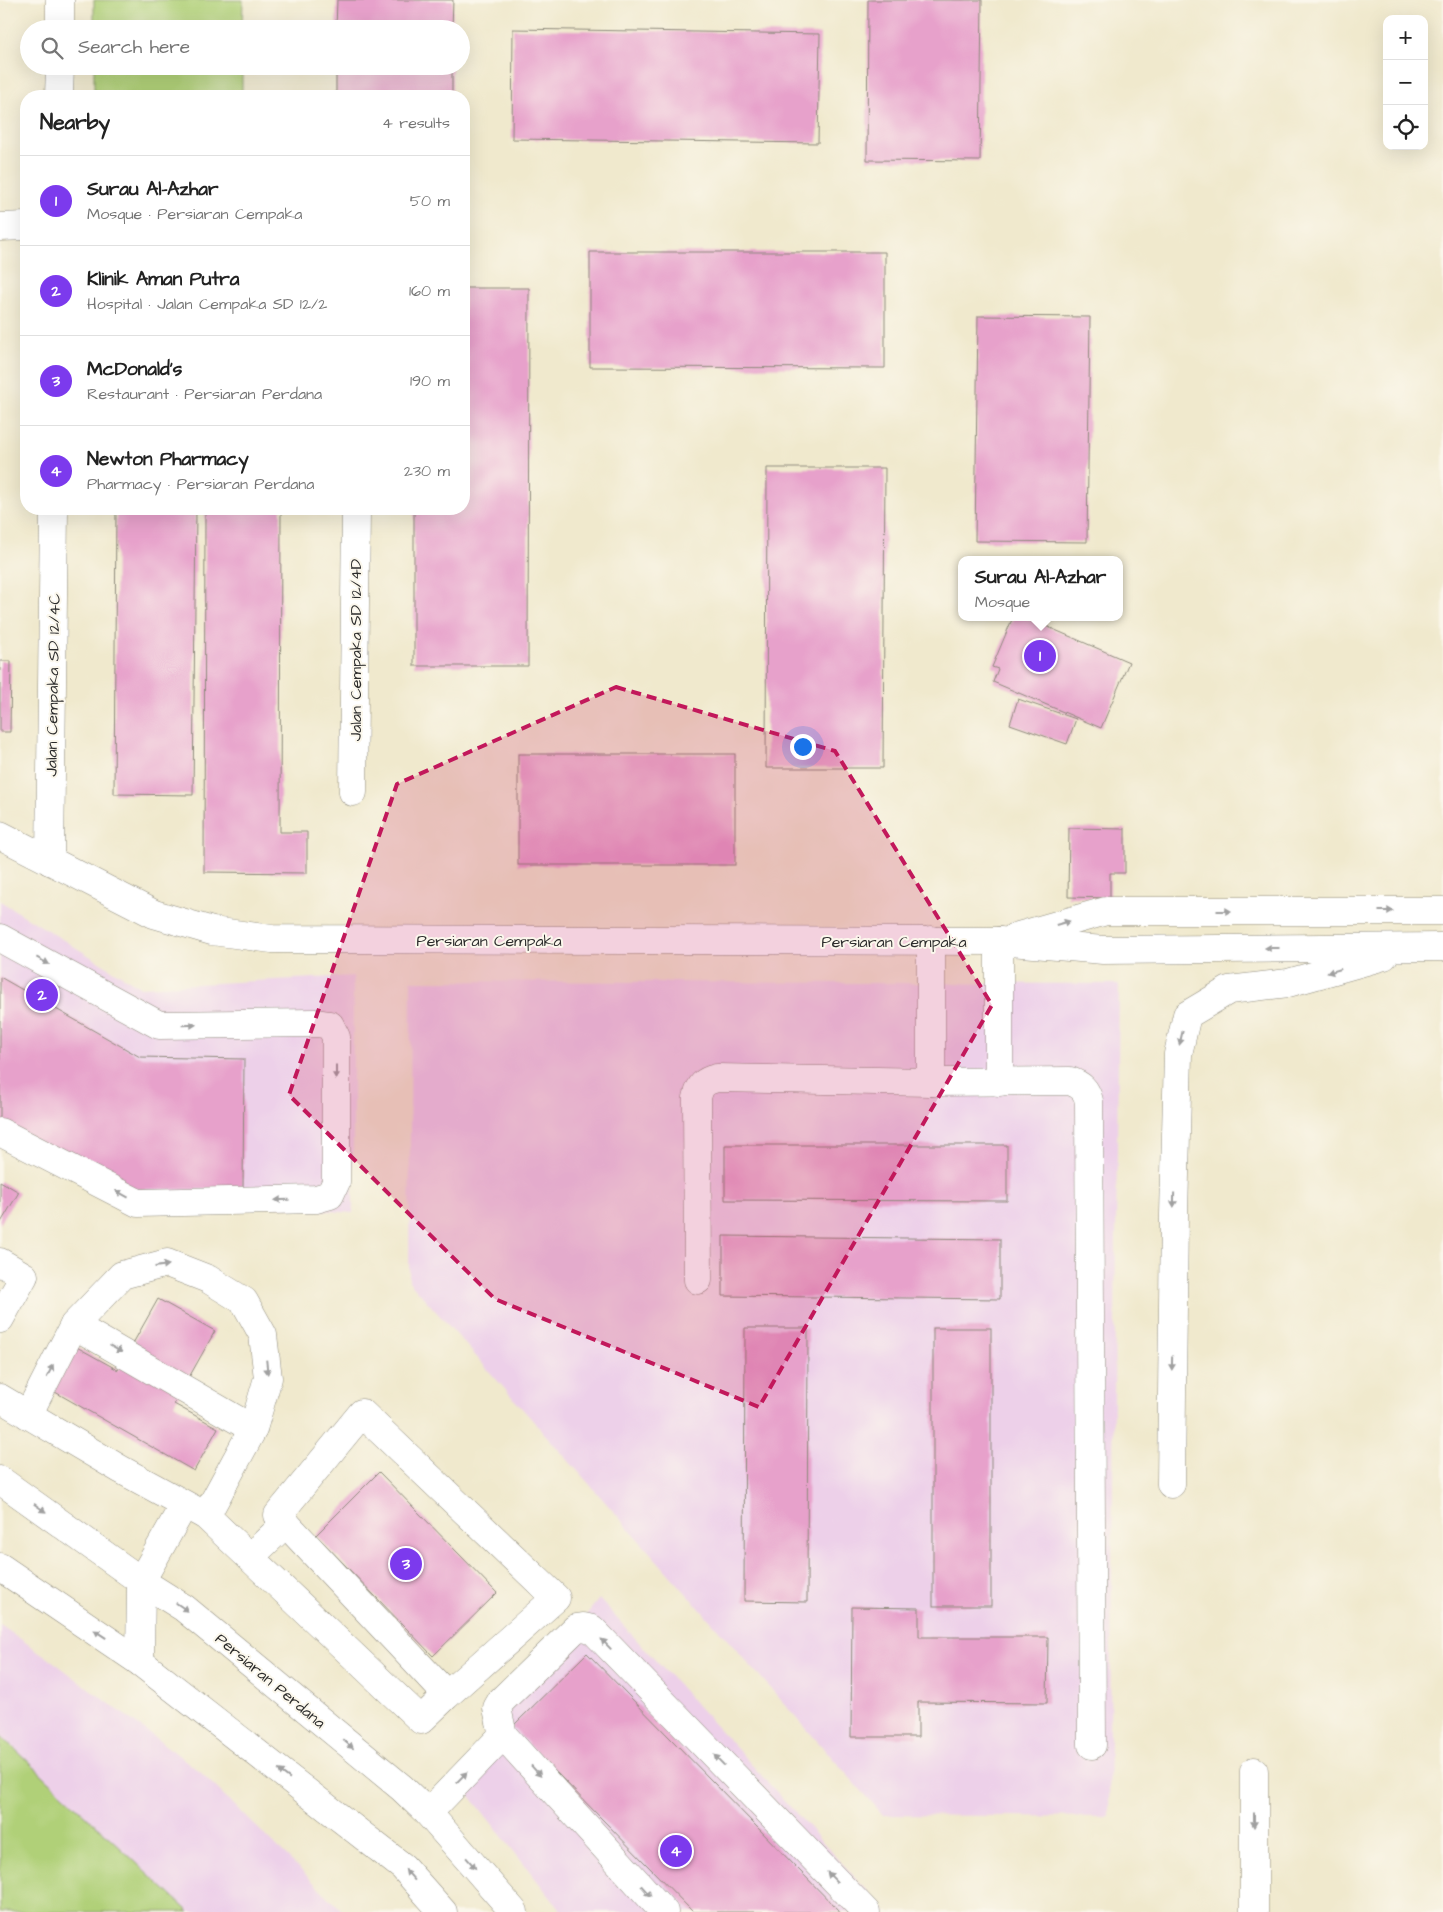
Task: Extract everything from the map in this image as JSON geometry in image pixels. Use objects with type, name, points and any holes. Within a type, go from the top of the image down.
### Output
[{"type":"street","points":[[60,0],[60,20]]},
{"type":"street","points":[[59,90],[60,75]]},
{"type":"street","points":[[0,227],[20,226]]},
{"type":"street","name":"Jalan Cempaka SD 12/4C","points":[[50,861],[54,515]]},
{"type":"street","name":"Jalan Cempaka SD 12/4D","points":[[353,792],[356,515]]},
{"type":"street","name":"Persiaran Cempaka","points":[[0,835],[154,914],[212,931],[272,939],[999,941]]},
{"type":"street","points":[[999,941],[1106,911],[1443,911]]},
{"type":"street","points":[[0,938],[159,1025],[316,1022],[330,1025],[336,1037],[336,1182],[330,1195],[316,1199],[138,1203],[0,1132]]},
{"type":"street","points":[[931,940],[931,1082]]},
{"type":"street","points":[[999,941],[1103,950],[1443,947]]},
{"type":"street","points":[[999,941],[999,1082]]},
{"type":"street","points":[[1171,1484],[1174,1205],[1178,1054],[1187,1015],[1228,990],[1288,983],[1414,947]]},
{"type":"street","points":[[698,1280],[697,1098],[699,1088],[707,1080],[717,1078],[931,1082],[1070,1081],[1079,1084],[1086,1091],[1089,1101],[1092,1745]]},
{"type":"street","points":[[0,1262],[24,1276],[0,1319]]},
{"type":"street","points":[[28,1415],[74,1325],[122,1275],[167,1263],[208,1279],[244,1301],[263,1335],[268,1378],[253,1429],[195,1511],[142,1581],[140,1662]]},
{"type":"street","points":[[74,1325],[253,1429]]},
{"type":"street","points":[[0,1398],[195,1511],[257,1563],[422,1720],[447,1695],[556,1598],[362,1413],[278,1515],[447,1695]]},
{"type":"street","name":"Persiaran Perdana","points":[[0,1480],[142,1581],[184,1608],[402,1788],[428,1813],[514,1912]]},
{"type":"street","points":[[257,1563],[292,1530]]},
{"type":"street","points":[[0,1567],[140,1662],[403,1867],[443,1912]]},
{"type":"street","points":[[664,1912],[503,1735],[497,1708],[501,1701],[576,1628],[583,1627],[592,1630],[866,1912]]},
{"type":"street","points":[[428,1813],[503,1735]]},
{"type":"street","points":[[1254,1771],[1254,1912]]},
{"type":"highlighted area","points":[[616,687],[835,751],[992,1005],[759,1407],[495,1299],[289,1095],[397,784]]},
{"type":"shaded area","points":[[0,901],[140,987],[353,976],[353,1213],[120,1193],[0,1127]]},
{"type":"shaded area","points":[[411,981],[1119,984],[1109,1817],[883,1815],[409,1281]]},
{"type":"shaded area","points":[[599,1599],[887,1912],[562,1912],[455,1777]]},
{"type":"shaded area","points":[[0,1625],[47,1657],[197,1769],[344,1912],[0,1912]]},
{"type":"green space","points":[[94,0],[243,0],[242,20],[94,20]]},
{"type":"green space","points":[[94,75],[242,75],[242,90],[94,90]]},
{"type":"green space","points":[[0,1735],[189,1912],[0,1912]]},
{"type":"building","points":[[337,0],[453,0],[452,20],[336,20]]},
{"type":"building","points":[[868,0],[982,0],[980,161],[867,160]]},
{"type":"building","points":[[513,29],[820,34],[818,143],[512,139]]},
{"type":"building","points":[[336,75],[452,75],[452,90],[336,90]]},
{"type":"building","points":[[590,252],[885,252],[885,368],[590,367]]},
{"type":"building","points":[[470,288],[529,288],[528,666],[414,666],[414,515],[470,515]]},
{"type":"building","points":[[978,316],[1090,317],[1087,542],[975,541]]},
{"type":"building","points":[[767,468],[885,468],[883,768],[766,768]]},
{"type":"building","points":[[116,515],[196,515],[193,795],[114,794]]},
{"type":"building","points":[[205,515],[281,515],[280,832],[307,832],[307,873],[204,872]]},
{"type":"building","points":[[1011,621],[1034,621],[1129,662],[1101,728],[993,682],[998,669],[992,667]]},
{"type":"building","points":[[0,661],[11,661],[10,732],[0,732]]},
{"type":"building","points":[[1018,699],[1076,719],[1067,744],[1010,724]]},
{"type":"building","points":[[518,754],[735,754],[735,865],[518,865]]},
{"type":"building","points":[[1069,828],[1125,829],[1125,873],[1110,873],[1110,898],[1068,897]]},
{"type":"building","points":[[0,977],[140,1057],[244,1059],[243,1189],[108,1189],[0,1126]]},
{"type":"building","points":[[725,1145],[1007,1145],[1007,1201],[725,1200]]},
{"type":"building","points":[[0,1181],[19,1192],[0,1224]]},
{"type":"building","points":[[723,1236],[1000,1239],[1000,1299],[723,1296]]},
{"type":"building","points":[[158,1299],[215,1331],[174,1404],[218,1428],[194,1471],[48,1388],[73,1345],[118,1370]]},
{"type":"building","points":[[745,1328],[808,1328],[807,1602],[744,1601]]},
{"type":"building","points":[[933,1328],[991,1328],[991,1606],[933,1606]]},
{"type":"building","points":[[379,1472],[497,1593],[433,1656],[316,1535]]},
{"type":"building","points":[[852,1607],[919,1608],[919,1637],[1048,1637],[1047,1703],[918,1702],[918,1737],[851,1737]]},
{"type":"building","points":[[587,1653],[840,1912],[693,1912],[512,1727]]},
{"type":"place","name":"Surau Al-Azhar","points":[[1040,656]]},
{"type":"place","name":"Klinik Aman Putra","points":[[42,995]]},
{"type":"place","name":"McDonald's","points":[[406,1564]]},
{"type":"place","name":"Newton Pharmacy","points":[[676,1851]]}]
